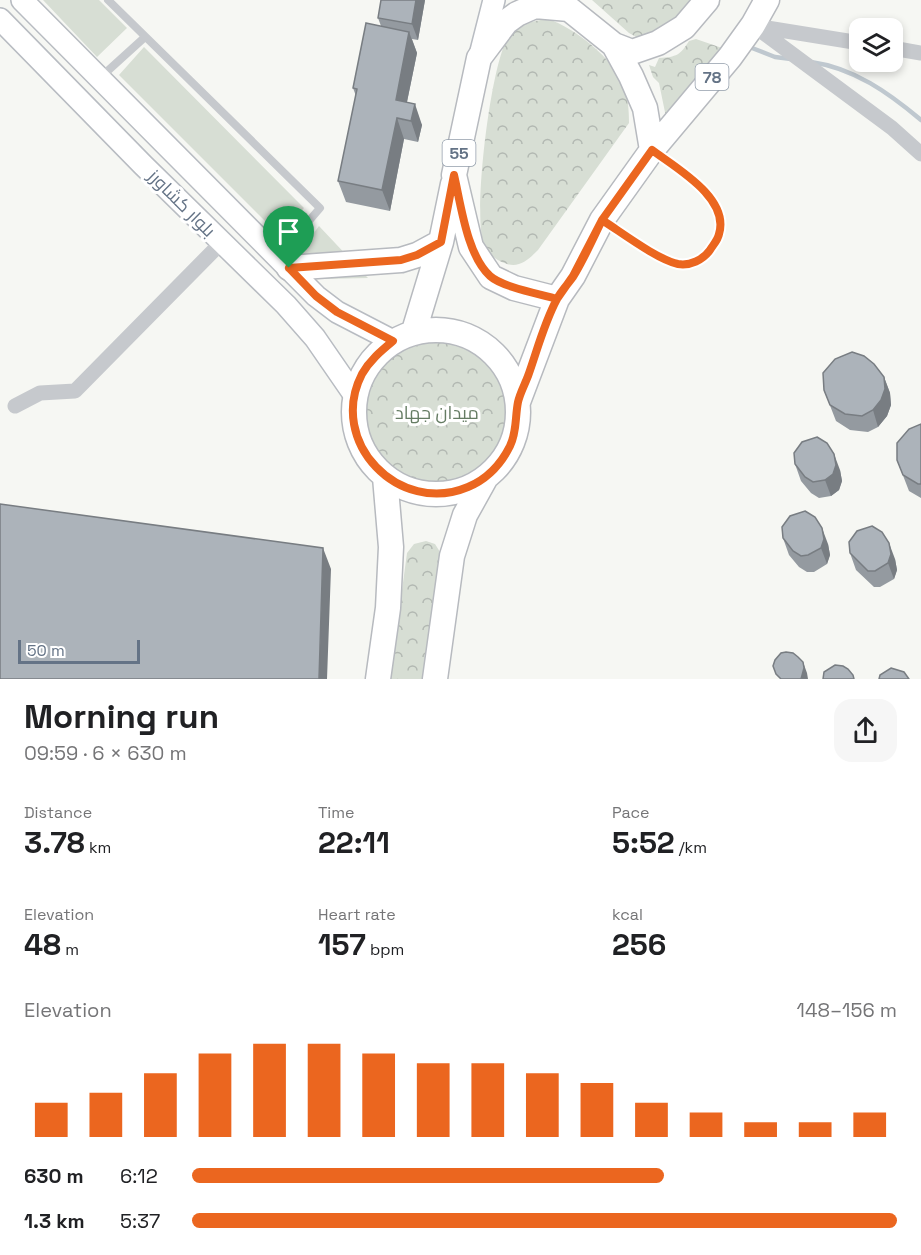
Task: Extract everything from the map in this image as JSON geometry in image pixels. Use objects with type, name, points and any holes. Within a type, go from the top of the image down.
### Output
[{"type":"main road","name":"بلوار کشاورز","points":[[22,0],[316,296],[337,312],[404,336]]},
{"type":"main road","points":[[479,58],[494,0]]},
{"type":"main road","points":[[614,45],[632,52],[658,43],[684,27],[707,0]]},
{"type":"main road","name":"78","points":[[652,150],[730,57],[753,25],[767,0]]},
{"type":"main road","name":"55","points":[[557,299],[514,288],[490,277],[471,247],[454,175],[479,58],[506,22],[517,14],[535,6],[566,4],[614,45],[645,108],[652,150]]},
{"type":"main road","name":"بلوار کشاورز","points":[[0,19],[293,313],[315,338],[355,396]]},
{"type":"main road","points":[[435,679],[452,556],[465,515],[485,479],[500,463],[510,445],[516,426],[518,402],[557,299],[573,276],[602,220],[652,150]]},
{"type":"main road","points":[[404,336],[441,242],[454,175]]},
{"type":"main road","points":[[283,263],[401,260],[417,255],[441,242]]},
{"type":"main road","points":[[485,479],[468,488],[447,493],[425,493],[404,488],[385,477],[369,460],[359,441],[354,419],[355,396],[362,375],[374,357],[404,336],[430,330],[452,332],[472,338],[490,351],[504,367],[518,402]]},
{"type":"main road","points":[[378,679],[388,608],[391,547],[385,477]]},
{"type":"street","points":[[753,25],[849,41]]},
{"type":"street","points":[[753,25],[892,128],[921,154]]},
{"type":"street","points":[[903,50],[921,53]]},
{"type":"street","points":[[15,406],[40,393],[75,391],[222,242]]},
{"type":"lane","points":[[108,0],[320,208],[283,263]]},
{"type":"lane","points":[[100,79],[145,37]]},
{"type":"lane","points":[[602,220],[665,260],[679,264],[693,263],[706,256],[719,235],[720,220],[717,206],[709,194],[652,150]]},
{"type":"green space","points":[[43,0],[99,0],[127,28],[97,57]]},
{"type":"green space","points":[[592,0],[692,0],[660,36],[642,40],[629,33]]},
{"type":"green space","points":[[548,19],[570,29],[612,65],[624,86],[629,123],[538,250],[524,262],[512,265],[493,257],[484,244],[480,204],[485,140],[495,77],[508,38],[516,29],[526,24]]},
{"type":"green space","points":[[696,39],[725,49],[667,122],[659,83],[653,77],[649,65],[655,67],[659,58],[677,54],[689,41]]},
{"type":"green space","points":[[144,47],[304,208],[279,235],[119,75]]},
{"type":"green space","points":[[319,226],[368,278],[322,279],[297,256]]},
{"type":"green space","name":"میدان جهاد","points":[[437,338],[465,344],[489,360],[505,384],[511,412],[505,440],[489,464],[465,480],[437,486],[409,480],[385,464],[369,440],[363,412],[369,384],[385,360],[409,344]]},
{"type":"green space","points":[[426,541],[435,544],[440,552],[424,679],[390,679],[407,553],[414,544]]},
{"type":"building","points":[[381,0],[416,0],[412,24],[378,18]]},
{"type":"building","points":[[366,23],[409,32],[396,100],[415,104],[411,121],[397,118],[382,190],[338,181],[357,89],[353,88]]},
{"type":"building","points":[[852,352],[864,356],[884,377],[885,389],[881,400],[873,410],[862,416],[845,414],[830,405],[824,390],[823,373],[835,359]]},
{"type":"building","points":[[921,424],[921,484],[918,484],[903,475],[897,460],[897,443],[909,429]]},
{"type":"building","points":[[817,437],[827,443],[834,454],[836,465],[833,474],[825,480],[813,482],[805,477],[795,464],[794,453],[802,442]]},
{"type":"building","points":[[0,504],[323,548],[319,679],[0,679]]},
{"type":"building","points":[[805,511],[815,517],[822,528],[824,539],[821,548],[801,556],[793,551],[783,538],[782,527],[790,516]]},
{"type":"building","points":[[872,526],[882,532],[889,543],[891,554],[888,563],[875,571],[868,571],[850,553],[849,542],[857,531]]},
{"type":"building","points":[[781,653],[793,653],[803,662],[801,679],[781,679],[776,674],[773,666],[775,660]]},
{"type":"building","points":[[835,665],[848,669],[854,679],[823,679],[824,672]]},
{"type":"building","points":[[891,668],[904,672],[909,679],[879,679],[880,675]]},
{"type":"waterway","points":[[752,48],[775,57],[791,59]]},
{"type":"waterway","points":[[811,62],[842,70],[870,83],[921,120]]},
{"type":"route","points":[[289,268],[316,296],[337,312],[393,341],[374,357],[362,375],[355,396],[354,419],[359,441],[369,460],[385,477],[404,488],[425,493],[447,493],[468,488],[485,479],[500,463],[510,445],[516,426],[518,402],[557,299],[573,276],[602,220],[665,260],[679,264],[693,263],[706,256],[719,235],[720,220],[717,206],[709,194],[652,150],[602,220],[573,276],[557,299],[514,288],[490,277],[471,247],[454,175],[441,242],[417,255],[401,260],[289,268]]}]
